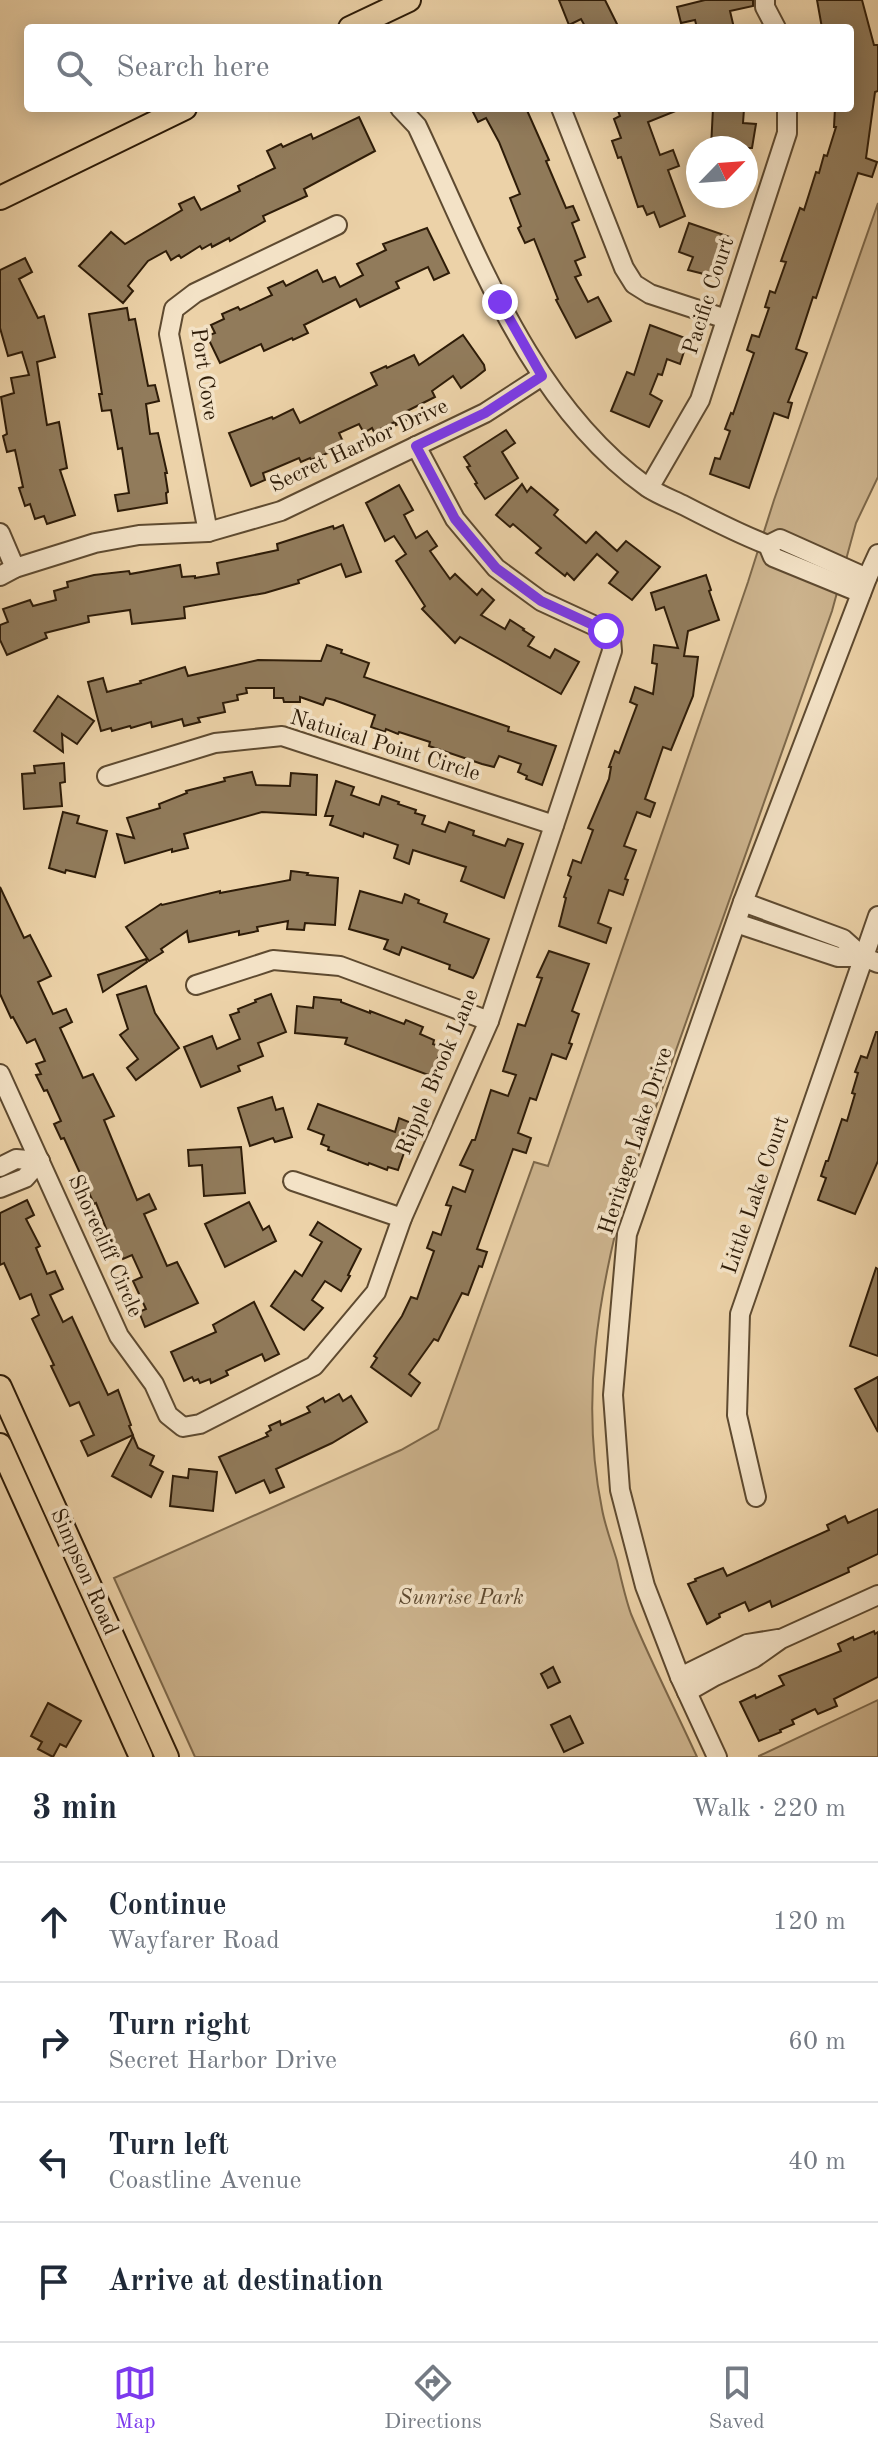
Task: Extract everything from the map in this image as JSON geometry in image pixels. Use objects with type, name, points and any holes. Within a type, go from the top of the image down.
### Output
[{"type":"main road","points":[[367,24],[409,0]]},
{"type":"main road","points":[[0,198],[177,112]]},
{"type":"main road","name":"Simpson Road","points":[[0,1387],[167,1757]]},
{"type":"main road","name":"Simpson Road","points":[[0,1445],[141,1757]]},
{"type":"street","points":[[765,0],[765,7],[774,24]]},
{"type":"street","points":[[563,112],[624,268],[634,284],[650,294],[726,319]]},
{"type":"street","name":"Pacific Court","points":[[649,488],[700,400],[787,133],[787,112]]},
{"type":"street","points":[[417,117],[500,302],[542,376],[604,452],[649,488],[735,532],[768,545],[780,539],[864,585]]},
{"type":"street","name":"Port Cove","points":[[208,532],[169,334],[174,309],[195,293],[337,225]]},
{"type":"street","name":"Secret Harbor Drive","points":[[7,572],[95,543],[139,535],[208,532],[281,511],[485,413],[542,376]]},
{"type":"street","name":"Ripple Brook Lane","points":[[183,1427],[200,1424],[314,1366],[376,1292],[402,1218],[489,1021],[612,651],[611,639],[606,631],[541,601],[496,568],[455,519],[416,446]]},
{"type":"street","points":[[0,533],[7,572]]},
{"type":"street","name":"Heritage Lake Drive","points":[[717,1757],[683,1685],[645,1586],[620,1490],[613,1395],[627,1234],[743,902],[878,554]]},
{"type":"street","name":"Natuical Point Circle","points":[[107,776],[215,743],[282,736],[554,825]]},
{"type":"street","points":[[743,902],[843,939],[870,960]]},
{"type":"street","name":"Little Lake Court","points":[[756,1497],[737,1415],[740,1314],[870,960],[878,916]]},
{"type":"street","points":[[736,923],[838,957],[870,960]]},
{"type":"street","points":[[196,985],[273,960],[340,966],[489,1021]]},
{"type":"street","name":"Shorecliff Circle","points":[[0,1074],[119,1336],[154,1384],[168,1415],[183,1427]]},
{"type":"street","points":[[0,1167],[16,1159],[40,1161]]},
{"type":"street","points":[[0,1188],[25,1178],[40,1161]]},
{"type":"street","points":[[293,1181],[402,1218]]},
{"type":"street","points":[[683,1685],[747,1644],[781,1639],[878,1595]]},
{"type":"green space","name":"Sunrise Park","points":[[878,203],[878,477],[856,523],[832,611],[626,1191],[607,1269],[595,1348],[593,1428],[605,1522],[631,1614],[697,1757],[195,1757],[114,1578],[401,1450],[438,1429],[534,1162],[548,1166]]},
{"type":"green space","points":[[878,1700],[878,1757],[759,1757],[759,1756]]},
{"type":"building","points":[[559,0],[605,0],[617,24],[584,24],[581,19],[569,24]]},
{"type":"building","points":[[705,0],[753,0],[753,6],[730,11],[733,24],[696,24],[695,20],[681,23],[677,7]]},
{"type":"building","points":[[817,0],[862,0],[874,45],[878,45],[878,91],[875,92],[866,158],[877,162],[872,177],[858,173],[796,349],[807,353],[788,402],[792,403],[788,418],[774,413],[749,488],[710,474],[715,458],[720,459],[730,431],[725,429],[754,353],[747,350],[752,335],[759,337],[769,308],[765,307],[770,291],[775,293],[786,262],[781,261],[800,208],[804,210],[816,172],[819,173],[824,155],[827,156],[836,127],[835,112],[854,112],[854,24],[821,24]]},
{"type":"building","points":[[473,112],[528,112],[566,208],[573,206],[579,220],[572,223],[585,257],[575,261],[581,275],[575,277],[588,302],[598,297],[611,321],[576,338],[556,300],[534,239],[525,243],[518,228],[521,226],[510,198],[520,194],[499,142],[486,118],[478,122]]},
{"type":"building","points":[[618,112],[673,112],[648,122],[660,155],[673,150],[679,166],[668,170],[685,216],[660,227],[654,212],[647,215],[643,206],[638,207],[621,157],[618,158],[612,141],[621,138],[614,119],[620,116]]},
{"type":"building","points":[[713,112],[744,112],[743,123],[756,124],[754,136],[712,136]]},
{"type":"building","points":[[359,117],[375,151],[304,189],[307,196],[263,216],[265,221],[230,241],[229,238],[202,249],[200,246],[181,258],[179,255],[171,260],[166,251],[148,261],[128,286],[133,291],[123,303],[79,266],[111,232],[125,244],[182,210],[179,204],[194,197],[201,210],[240,191],[238,186],[275,168],[267,151],[311,134],[313,139]]},
{"type":"building","points":[[689,223],[730,237],[716,277],[688,270],[693,257],[679,252]]},
{"type":"building","points":[[427,228],[449,273],[434,280],[428,267],[396,282],[399,288],[360,307],[356,299],[304,325],[308,333],[293,340],[264,351],[261,344],[220,363],[207,336],[215,333],[211,325],[224,319],[222,314],[238,307],[240,310],[272,295],[268,288],[283,281],[286,286],[317,270],[323,282],[335,277],[340,287],[363,275],[357,264],[386,250],[383,244]]},
{"type":"building","points":[[25,258],[32,272],[19,279],[38,318],[44,316],[55,357],[37,362],[47,425],[59,422],[67,468],[60,470],[75,515],[47,524],[44,516],[35,519],[30,504],[25,506],[19,488],[23,487],[15,450],[7,452],[3,436],[7,434],[1,397],[14,393],[11,378],[29,375],[22,352],[8,356],[0,328],[0,270]]},
{"type":"building","points":[[127,308],[129,320],[135,319],[148,386],[155,385],[159,401],[146,404],[150,434],[158,433],[168,492],[167,503],[118,511],[115,495],[129,493],[122,448],[118,449],[111,410],[102,411],[89,314]]},
{"type":"building","points":[[650,325],[688,339],[680,364],[667,359],[662,375],[658,374],[650,394],[662,401],[649,427],[611,411],[627,372],[634,375]]},
{"type":"building","points":[[463,335],[485,370],[461,388],[453,376],[432,391],[435,397],[407,411],[411,418],[374,432],[372,428],[364,433],[359,424],[339,433],[345,446],[311,460],[301,462],[299,458],[263,473],[265,480],[251,486],[229,433],[293,409],[300,423],[377,385],[371,373],[414,355],[419,365]]},
{"type":"building","points":[[506,430],[515,443],[502,452],[518,478],[485,499],[464,457]]},
{"type":"building","points":[[522,484],[527,492],[531,487],[558,510],[554,515],[586,543],[596,532],[617,551],[626,541],[660,567],[632,600],[609,583],[618,572],[597,554],[574,580],[567,573],[565,576],[536,553],[541,548],[513,524],[510,527],[496,515]]},
{"type":"building","points":[[399,485],[413,510],[404,515],[416,538],[427,531],[437,546],[430,551],[450,579],[455,574],[477,595],[482,589],[494,600],[481,615],[505,629],[510,620],[534,637],[528,646],[550,658],[555,649],[579,662],[561,694],[460,637],[455,643],[422,609],[425,606],[396,561],[406,554],[394,536],[385,541],[366,503]]},
{"type":"building","points":[[343,525],[361,572],[346,577],[341,564],[298,580],[299,583],[265,593],[184,607],[185,618],[132,624],[130,610],[88,616],[89,622],[45,633],[47,638],[7,655],[0,640],[0,625],[8,622],[3,609],[30,600],[33,606],[56,600],[54,591],[68,587],[67,582],[94,575],[129,571],[130,574],[180,565],[182,577],[219,574],[217,563],[278,550],[277,544]]},
{"type":"building","points":[[706,575],[719,620],[688,631],[684,656],[698,657],[693,696],[671,750],[663,747],[645,799],[655,803],[650,817],[637,812],[624,846],[636,850],[625,879],[628,880],[623,895],[609,890],[598,923],[611,928],[606,943],[559,926],[571,877],[568,875],[573,860],[581,863],[593,830],[588,828],[609,779],[609,767],[615,751],[619,753],[637,705],[630,702],[635,687],[653,694],[657,664],[652,663],[654,645],[678,648],[664,607],[656,610],[651,593]]},
{"type":"building","points":[[327,645],[369,663],[364,677],[556,746],[542,785],[518,772],[521,764],[499,756],[494,767],[482,764],[429,746],[430,742],[371,727],[375,715],[334,700],[326,698],[323,705],[300,697],[300,702],[284,702],[283,698],[274,698],[274,688],[246,688],[247,693],[237,695],[238,700],[223,703],[225,712],[198,718],[200,722],[184,726],[182,719],[152,727],[151,722],[101,731],[88,682],[103,678],[107,692],[185,667],[188,676],[258,660],[321,661]]},
{"type":"building","points":[[58,696],[94,721],[77,744],[62,734],[63,752],[34,731]]},
{"type":"building","points":[[64,763],[65,782],[60,783],[62,806],[24,809],[22,774],[35,773],[34,766]]},
{"type":"building","points":[[252,772],[256,785],[290,786],[291,773],[317,775],[316,815],[262,812],[184,834],[188,848],[172,852],[172,849],[125,863],[117,834],[134,838],[127,818],[160,808],[159,804],[186,791]]},
{"type":"building","points":[[336,781],[354,787],[351,795],[379,805],[382,796],[399,802],[425,816],[422,824],[445,832],[449,822],[474,831],[473,835],[505,846],[508,839],[523,844],[504,898],[461,881],[466,867],[413,850],[409,864],[394,858],[398,845],[330,825],[333,816],[325,816]]},
{"type":"building","points":[[63,812],[79,816],[77,823],[107,831],[95,877],[49,868]]},
{"type":"building","points":[[291,871],[338,878],[335,925],[305,923],[304,930],[287,929],[288,921],[257,927],[258,931],[239,935],[239,931],[189,942],[187,931],[149,961],[126,927],[161,904],[290,880]]},
{"type":"building","points":[[0,887],[24,938],[30,935],[51,976],[38,982],[53,1014],[66,1009],[72,1022],[60,1028],[83,1078],[93,1074],[114,1116],[104,1120],[137,1200],[149,1194],[156,1209],[144,1214],[167,1266],[177,1262],[198,1303],[145,1327],[139,1312],[146,1309],[133,1281],[142,1277],[132,1255],[123,1259],[119,1250],[115,1251],[96,1203],[54,1124],[61,1121],[47,1090],[44,1091],[36,1075],[41,1074],[36,1064],[45,1061],[35,1039],[27,1043],[0,994]]},
{"type":"building","points":[[360,891],[402,903],[405,894],[419,900],[418,903],[447,914],[444,922],[489,939],[473,978],[449,969],[450,965],[402,947],[399,955],[384,949],[388,940],[349,929]]},
{"type":"building","points":[[549,951],[589,964],[572,1011],[579,1014],[569,1043],[572,1044],[566,1059],[552,1054],[536,1100],[530,1098],[518,1133],[531,1138],[526,1153],[513,1149],[477,1249],[487,1252],[482,1267],[479,1266],[468,1295],[462,1293],[438,1341],[434,1339],[409,1374],[420,1383],[411,1396],[371,1367],[377,1358],[374,1356],[402,1316],[411,1297],[417,1299],[434,1251],[427,1248],[433,1232],[441,1235],[451,1206],[446,1205],[453,1187],[465,1192],[473,1170],[460,1165],[472,1140],[475,1140],[491,1090],[508,1096],[516,1075],[503,1071],[518,1024],[525,1026],[542,978],[537,977]]},
{"type":"building","points":[[146,959],[147,962],[103,992],[98,975]]},
{"type":"building","points":[[146,986],[155,1013],[179,1048],[136,1080],[127,1068],[138,1059],[120,1035],[128,1029],[117,995]]},
{"type":"building","points":[[271,994],[286,1032],[258,1043],[263,1056],[238,1066],[240,1071],[201,1087],[184,1047],[212,1036],[217,1049],[240,1039],[230,1015]]},
{"type":"building","points":[[314,997],[341,1000],[370,1013],[404,1024],[406,1020],[423,1027],[420,1034],[442,1047],[431,1076],[345,1044],[347,1038],[295,1033],[297,1006],[313,1008]]},
{"type":"building","points":[[876,1032],[878,1161],[855,1214],[818,1200],[826,1178],[821,1176],[826,1161],[842,1119],[847,1121],[855,1094],[852,1093],[858,1073],[855,1072],[861,1056],[867,1058]]},
{"type":"building","points":[[272,1097],[276,1110],[283,1108],[292,1137],[275,1142],[273,1138],[250,1146],[238,1108]]},
{"type":"building","points":[[318,1104],[395,1132],[399,1118],[414,1124],[398,1170],[368,1165],[328,1150],[329,1147],[321,1144],[324,1135],[308,1129]]},
{"type":"building","points":[[241,1147],[245,1193],[204,1196],[202,1165],[189,1166],[188,1150]]},
{"type":"building","points":[[27,1200],[34,1215],[26,1219],[40,1246],[36,1248],[47,1274],[55,1271],[63,1289],[50,1295],[63,1322],[72,1317],[108,1395],[118,1390],[131,1425],[133,1435],[88,1456],[81,1441],[94,1435],[79,1402],[70,1406],[51,1366],[54,1365],[32,1319],[39,1315],[31,1294],[20,1299],[4,1263],[0,1265],[0,1213]]},
{"type":"building","points":[[249,1202],[263,1230],[269,1226],[276,1241],[225,1267],[205,1224]]},
{"type":"building","points":[[318,1222],[361,1249],[341,1291],[325,1281],[312,1300],[323,1308],[304,1330],[271,1306],[295,1271],[302,1276],[322,1242],[310,1235]]},
{"type":"building","points":[[878,1269],[878,1356],[850,1346]]},
{"type":"building","points":[[254,1302],[279,1354],[265,1361],[262,1354],[226,1371],[228,1375],[211,1383],[210,1379],[200,1383],[192,1377],[184,1381],[171,1352],[216,1332],[213,1325]]},
{"type":"building","points":[[878,1377],[878,1432],[855,1389]]},
{"type":"building","points":[[339,1394],[343,1401],[351,1396],[367,1422],[332,1443],[276,1469],[284,1487],[270,1493],[264,1480],[236,1493],[219,1457],[268,1436],[269,1426],[280,1421],[281,1425],[310,1412],[307,1407]]},
{"type":"building","points":[[133,1436],[138,1448],[154,1456],[150,1465],[163,1472],[151,1497],[112,1476]]},
{"type":"building","points":[[189,1469],[217,1472],[213,1511],[170,1506],[173,1476],[188,1478]]},
{"type":"building","points":[[878,1509],[878,1554],[848,1568],[849,1572],[772,1607],[770,1601],[749,1611],[745,1602],[719,1614],[720,1617],[707,1624],[688,1584],[695,1579],[723,1568],[727,1576],[829,1530],[827,1525],[845,1516],[848,1523]]},
{"type":"building","points":[[874,1631],[875,1634],[878,1632],[878,1677],[834,1699],[837,1706],[818,1714],[815,1709],[792,1720],[794,1724],[781,1732],[759,1741],[740,1702],[784,1685],[779,1676],[841,1651],[838,1644]]},
{"type":"building","points":[[553,1667],[560,1682],[548,1688],[541,1674]]},
{"type":"building","points":[[48,1703],[81,1721],[66,1747],[60,1744],[53,1757],[38,1749],[42,1742],[31,1736]]},
{"type":"building","points":[[570,1716],[583,1743],[564,1752],[551,1725]]},
{"type":"route","points":[[500,302],[542,376],[485,413],[416,446],[455,519],[496,568],[541,601],[606,631]]}]
